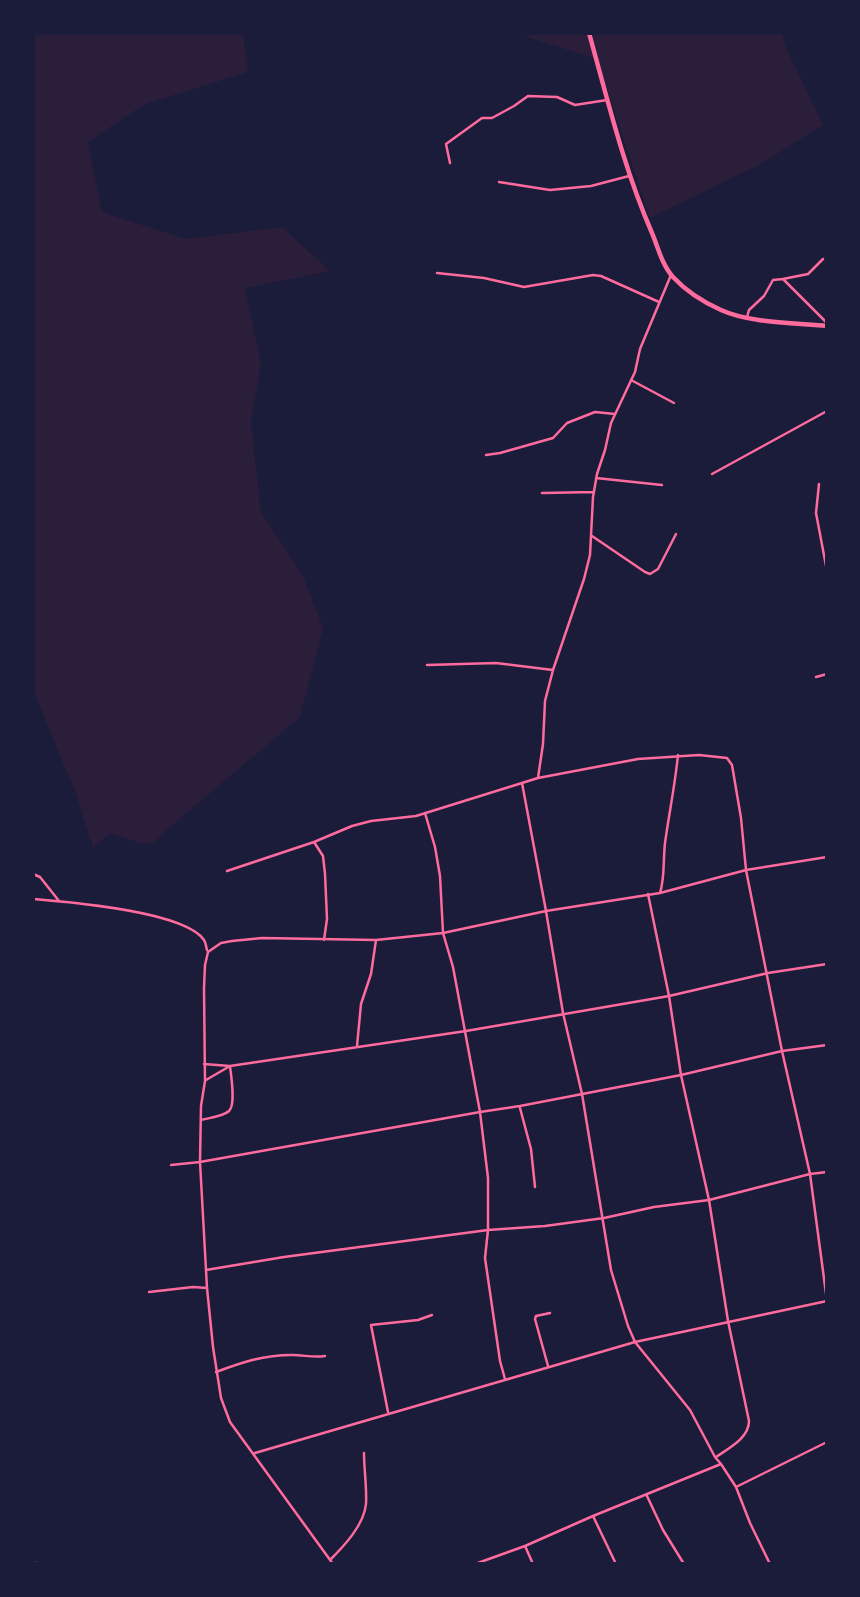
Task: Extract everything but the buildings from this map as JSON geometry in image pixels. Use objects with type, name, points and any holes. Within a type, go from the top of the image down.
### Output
[{"type":"main road","points":[[589,33],[629,176],[641,210],[671,275],[704,302],[732,314],[827,324]]},
{"type":"street","points":[[450,163],[446,144],[482,118],[492,118],[528,96],[557,97],[575,105],[607,100]]},
{"type":"street","points":[[499,182],[551,190],[591,186],[629,176]]},
{"type":"street","points":[[747,317],[749,310],[764,296],[773,280],[808,274],[823,259]]},
{"type":"street","points":[[437,273],[484,278],[524,287],[585,276],[601,276],[659,302]]},
{"type":"street","points":[[538,778],[544,711],[553,670],[590,555],[596,478],[615,414],[631,380],[640,349],[671,275]]},
{"type":"street","points":[[783,279],[827,324]]},
{"type":"street","points":[[631,380],[674,402]]},
{"type":"street","points":[[712,474],[827,411]]},
{"type":"street","points":[[486,455],[554,438],[567,423],[595,412],[615,414]]},
{"type":"street","points":[[596,478],[662,485]]},
{"type":"street","points":[[819,484],[816,513],[827,571]]},
{"type":"street","points":[[542,493],[594,492]]},
{"type":"street","points":[[592,537],[650,574],[658,569],[676,534]]},
{"type":"street","points":[[427,665],[496,663],[553,670]]},
{"type":"street","points":[[816,677],[827,674]]},
{"type":"street","points":[[660,893],[678,755]]},
{"type":"street","points":[[226,870],[314,842],[352,826],[416,816],[538,778],[638,759],[678,755],[721,757],[730,760],[741,818],[746,870],[810,1174],[827,1301],[635,1342],[254,1454]]},
{"type":"street","points":[[522,782],[563,1013],[582,1094],[611,1270],[628,1326],[635,1342],[690,1410],[715,1457],[736,1487],[770,1564]]},
{"type":"street","points":[[425,813],[440,876],[443,933],[453,967],[480,1112],[488,1178],[485,1258],[505,1380]]},
{"type":"street","points":[[314,842],[323,856],[325,874],[327,919],[324,940]]},
{"type":"street","points":[[208,952],[221,943],[262,938],[376,940],[443,933],[546,911],[660,893],[746,870],[827,858]]},
{"type":"street","points":[[33,874],[40,877],[59,901]]},
{"type":"street","points":[[648,894],[669,996],[681,1075],[709,1200],[728,1321],[750,1427],[742,1437],[715,1457]]},
{"type":"street","points":[[33,899],[119,908],[189,928],[204,940],[208,952],[204,988],[205,1081],[201,1106],[200,1162],[207,1288],[221,1398],[226,1414],[333,1564]]},
{"type":"street","points":[[357,1048],[361,1004],[372,974],[376,940]]},
{"type":"street","points":[[204,1064],[230,1066],[466,1031],[669,996],[768,973],[827,964]]},
{"type":"street","points":[[170,1165],[520,1106],[681,1075],[782,1051],[827,1045]]},
{"type":"street","points":[[205,1081],[230,1066]]},
{"type":"street","points":[[201,1120],[229,1112],[232,1108],[230,1066]]},
{"type":"street","points":[[520,1106],[531,1149],[535,1187]]},
{"type":"street","points":[[206,1270],[488,1230],[604,1218],[654,1207],[709,1200],[827,1172]]},
{"type":"street","points":[[149,1292],[207,1288]]},
{"type":"street","points":[[548,1367],[535,1319],[536,1316],[550,1313]]},
{"type":"street","points":[[388,1413],[371,1325],[418,1320],[432,1315]]},
{"type":"street","points":[[216,1372],[259,1357],[326,1356]]},
{"type":"street","points":[[736,1487],[827,1442]]},
{"type":"street","points":[[330,1560],[342,1548],[364,1513],[364,1453]]},
{"type":"street","points":[[475,1564],[525,1546],[721,1464]]},
{"type":"street","points":[[647,1496],[668,1541],[684,1564]]},
{"type":"street","points":[[593,1516],[616,1564]]},
{"type":"street","points":[[525,1546],[533,1564]]},
{"type":"shaded area","points":[[33,33],[243,33],[248,72],[145,104],[88,142],[102,212],[185,239],[282,227],[330,271],[245,288],[261,363],[251,421],[261,512],[303,576],[323,628],[300,717],[154,843],[140,843],[110,833],[93,848],[76,794],[33,690]]},
{"type":"shaded area","points":[[521,33],[783,33],[783,41],[823,125],[759,165],[650,218],[597,59]]}]
